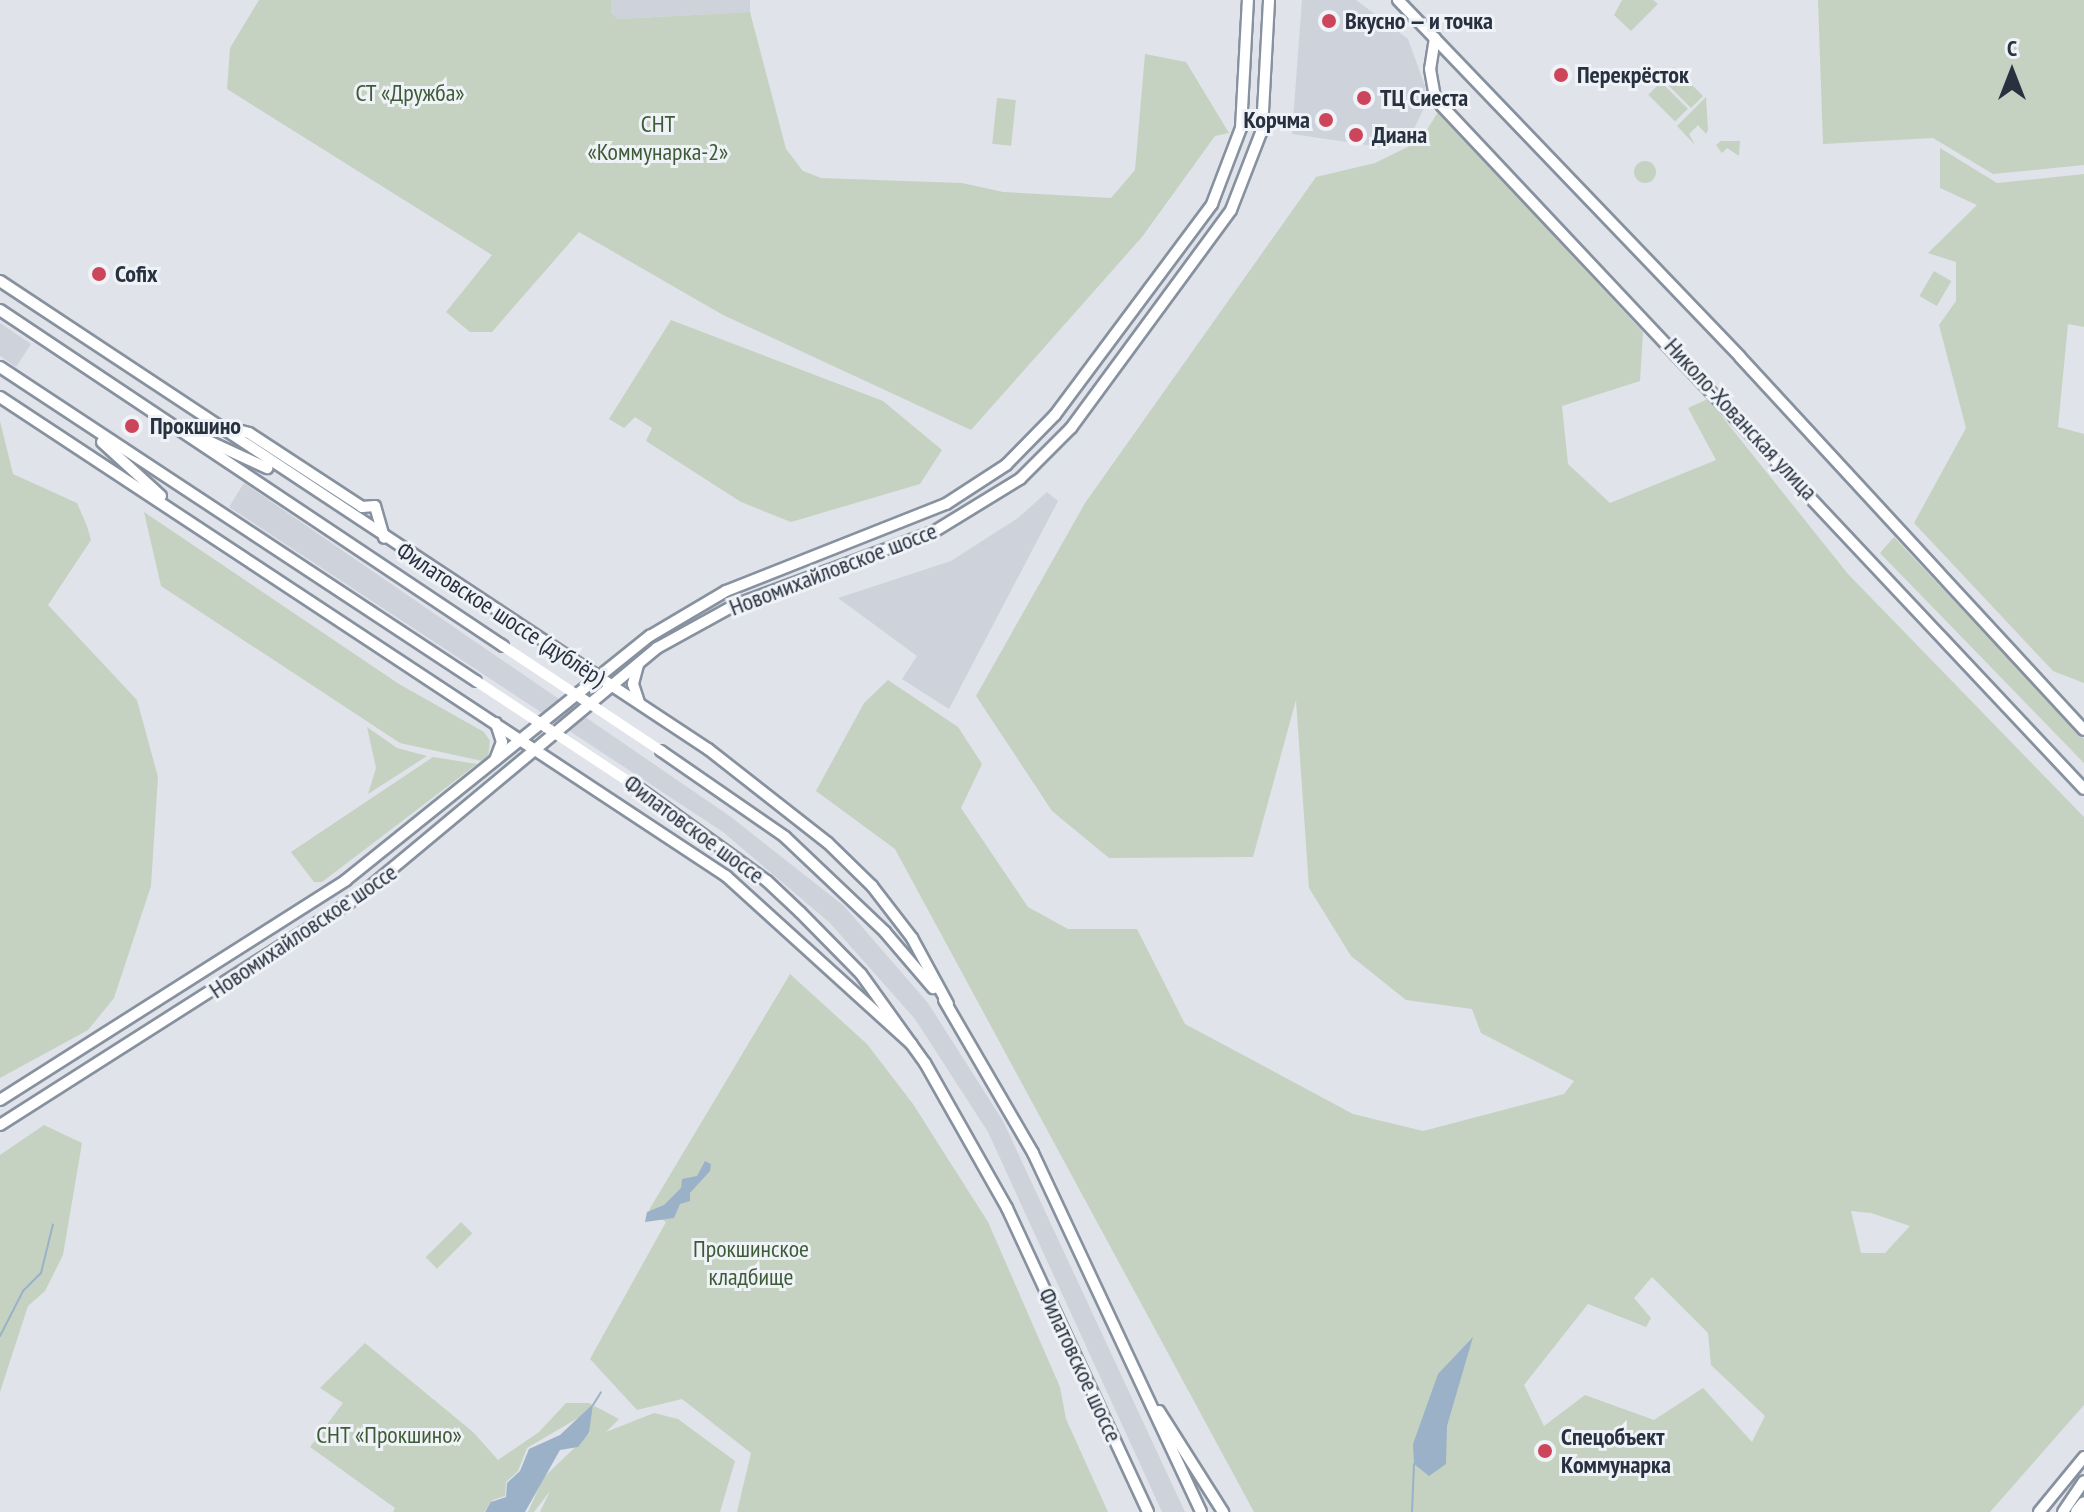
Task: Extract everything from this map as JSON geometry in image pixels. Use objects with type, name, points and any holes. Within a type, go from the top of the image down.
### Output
[{"type":"highway","points":[[2077,1512],[2084,1503]]},
{"type":"main road","name":"Новомихайловское шоссе","points":[[0,1100],[340,885],[650,636],[726,591],[946,504],[1031,442],[1174,259],[1219,190],[1241,128],[1248,0]]},
{"type":"main road","name":"Новомихайловское шоссе","points":[[0,1125],[358,897],[539,750],[641,661],[735,605],[958,520],[1045,456],[1136,343],[1231,210],[1262,130],[1269,0]]},
{"type":"main road","name":"Николо-Хованская улица","points":[[1398,0],[1740,357],[2084,730]]},
{"type":"main road","name":"Николо-Хованская улица","points":[[1435,38],[1430,69],[1435,97],[1442,106],[2084,789]]},
{"type":"main road","name":"Филатовское шоссе (дублёр)","points":[[0,281],[291,478],[611,684],[757,787],[861,875],[912,938],[948,1004]]},
{"type":"main road","name":"Филатовское шоссе","points":[[0,310],[785,837],[885,932],[948,1004],[1033,1153],[1142,1386]]},
{"type":"main road","name":"Филатовское шоссе","points":[[0,367],[637,787],[767,881],[800,912],[861,974],[962,1121],[1007,1208],[1148,1512]]},
{"type":"main road","points":[[0,397],[523,739],[726,876],[911,1044]]},
{"type":"main road","points":[[80,422],[186,519]]},
{"type":"main road","points":[[212,423],[249,433],[362,507],[375,506],[384,538]]},
{"type":"main road","points":[[173,426],[291,478]]},
{"type":"main road","points":[[640,704],[633,684],[641,661]]},
{"type":"main road","points":[[492,765],[502,742],[494,721]]},
{"type":"main road","points":[[1142,1386],[1201,1512]]},
{"type":"main road","points":[[1142,1386],[1223,1512]]},
{"type":"main road","points":[[2039,1512],[2084,1457]]},
{"type":"main road","points":[[2063,1512],[2083,1482]]},
{"type":"shaded area","points":[[611,0],[750,0],[750,12],[618,19],[611,12]]},
{"type":"shaded area","points":[[1302,0],[1356,0],[1408,39],[1425,86],[1424,108],[1411,135],[1381,147],[1292,134]]},
{"type":"shaded area","points":[[0,323],[31,344],[16,367],[0,356]]},
{"type":"shaded area","points":[[244,483],[731,817],[844,906],[928,1003],[1003,1121],[1185,1512],[1162,1512],[988,1132],[915,1019],[830,923],[723,832],[229,507]]},
{"type":"shaded area","points":[[1047,492],[1058,501],[949,709],[902,679],[917,656],[838,598],[951,561],[1018,518]]},
{"type":"green space","name":"СНТ «Коммунарка-2»","points":[[259,0],[611,0],[611,12],[618,19],[750,12],[786,149],[803,171],[821,178],[962,183],[1003,192],[1111,198],[1135,170],[1145,54],[1186,62],[1229,133],[1215,136],[1142,237],[971,430],[723,315],[579,232],[492,332],[470,332],[446,312],[492,255],[227,89],[230,48]]},
{"type":"green space","points":[[1622,0],[1653,0],[1658,4],[1631,31],[1614,15]]},
{"type":"green space","points":[[1818,0],[2084,0],[2084,165],[1993,174],[1933,138],[1823,144]]},
{"type":"green space","points":[[1674,67],[1703,96],[1691,108],[1662,79]]},
{"type":"green space","points":[[1661,82],[1688,109],[1675,122],[1648,95]]},
{"type":"green space","points":[[1706,97],[1708,130],[1706,134],[1698,125],[1689,134],[1695,145],[1677,126]]},
{"type":"green space","points":[[997,98],[1016,100],[1011,146],[992,144]]},
{"type":"green space","points":[[1438,112],[1643,332],[1640,381],[1562,406],[1568,464],[1610,503],[1716,460],[1688,408],[1708,399],[1848,574],[2084,817],[2084,1405],[1990,1512],[1254,1512],[895,849],[816,791],[864,703],[888,680],[958,727],[982,764],[961,808],[1028,907],[1068,929],[1137,929],[1185,1024],[1353,1114],[1423,1131],[1564,1094],[1574,1081],[1481,1033],[1472,1009],[1406,1000],[1351,956],[1309,888],[1296,700],[1253,857],[1109,858],[1052,811],[976,696],[1085,503],[1316,177],[1375,163],[1420,141]],"holes":[[[1851,1211],[1871,1213],[1910,1226],[1885,1253],[1861,1253]],[[1652,1277],[1708,1333],[1711,1365],[1765,1416],[1752,1442],[1703,1388],[1654,1420],[1585,1395],[1544,1426],[1524,1385],[1588,1304],[1646,1327],[1651,1318],[1634,1298]]]},
{"type":"green space","points":[[1721,141],[1740,141],[1739,156],[1727,148],[1722,153],[1716,145]]},
{"type":"green space","points":[[1940,148],[1997,183],[2084,174],[2084,327],[2068,324],[2058,427],[2084,434],[2084,683],[2053,671],[1914,523],[1966,428],[1939,325],[1956,301],[1956,262],[1928,253],[1977,205],[1940,188]]},
{"type":"green space","points":[[1641,161],[1649,161],[1656,172],[1649,183],[1641,183],[1634,176],[1634,168]]},
{"type":"green space","points":[[1934,271],[1951,281],[1937,306],[1920,296]]},
{"type":"green space","points":[[671,320],[883,401],[942,450],[920,484],[791,522],[741,502],[646,441],[652,428],[635,417],[624,428],[609,419]]},
{"type":"green space","points":[[0,421],[13,474],[77,503],[91,540],[48,605],[137,700],[158,777],[151,886],[114,998],[88,1030],[0,1078]]},
{"type":"green space","points":[[144,512],[399,684],[484,732],[490,741],[488,757],[482,761],[400,743],[161,586]]},
{"type":"green space","points":[[1894,537],[2084,739],[2084,763],[1880,553]]},
{"type":"green space","points":[[367,727],[397,748],[427,756],[368,794],[376,768]]},
{"type":"green space","points":[[433,757],[477,764],[322,882],[314,882],[291,852]]},
{"type":"green space","name":"Прокшинское кладбище","points":[[790,974],[867,1044],[913,1104],[988,1222],[1060,1387],[1066,1419],[1108,1512],[737,1512],[751,1453],[682,1399],[637,1410],[590,1359],[666,1222],[649,1210]]},
{"type":"green space","points":[[44,1125],[82,1143],[63,1255],[45,1291],[28,1306],[0,1392],[0,1155]]},
{"type":"green space","points":[[461,1222],[472,1233],[437,1269],[426,1257]]},
{"type":"green space","name":"СНТ «Прокшино»","points":[[365,1343],[473,1432],[498,1460],[539,1432],[566,1403],[589,1403],[619,1419],[606,1432],[654,1413],[678,1419],[735,1461],[720,1512],[540,1512],[550,1491],[534,1512],[528,1512],[543,1478],[590,1433],[578,1418],[527,1448],[518,1471],[506,1482],[505,1496],[493,1500],[484,1512],[393,1512],[395,1508],[310,1447],[343,1403],[320,1388]]},
{"type":"water","points":[[705,1161],[711,1164],[710,1171],[690,1193],[690,1201],[680,1204],[674,1218],[645,1222],[647,1212],[664,1205],[681,1188],[682,1179],[697,1176]]},
{"type":"water","points":[[1473,1337],[1447,1426],[1446,1464],[1429,1476],[1414,1464],[1413,1444],[1438,1374]]},
{"type":"water","points":[[593,1404],[589,1433],[578,1447],[560,1450],[525,1512],[485,1512],[491,1502],[506,1497],[507,1483],[520,1471],[529,1449],[560,1435]]},
{"type":"waterway","points":[[0,1336],[23,1291],[41,1273],[53,1224]]},
{"type":"waterway","points":[[593,1405],[601,1392]]},
{"type":"waterway","points":[[1412,1512],[1414,1464]]},
{"type":"place","name":"Вкусно — и точка","points":[[1329,21]]},
{"type":"place","name":"Перекрёсток","points":[[1561,75]]},
{"type":"place","name":"ТЦ Сиеста","points":[[1364,98]]},
{"type":"place","name":"Корчма","points":[[1326,120]]},
{"type":"place","name":"Диана","points":[[1356,135]]},
{"type":"place","name":"Cofix","points":[[99,274]]},
{"type":"place","name":"Прокшино","points":[[132,426]]},
{"type":"place","name":"Спецобъект Коммунарка","points":[[1545,1451]]},
{"type":"park label","name":"СТ «Дружба»","points":[[410,93]]}]
